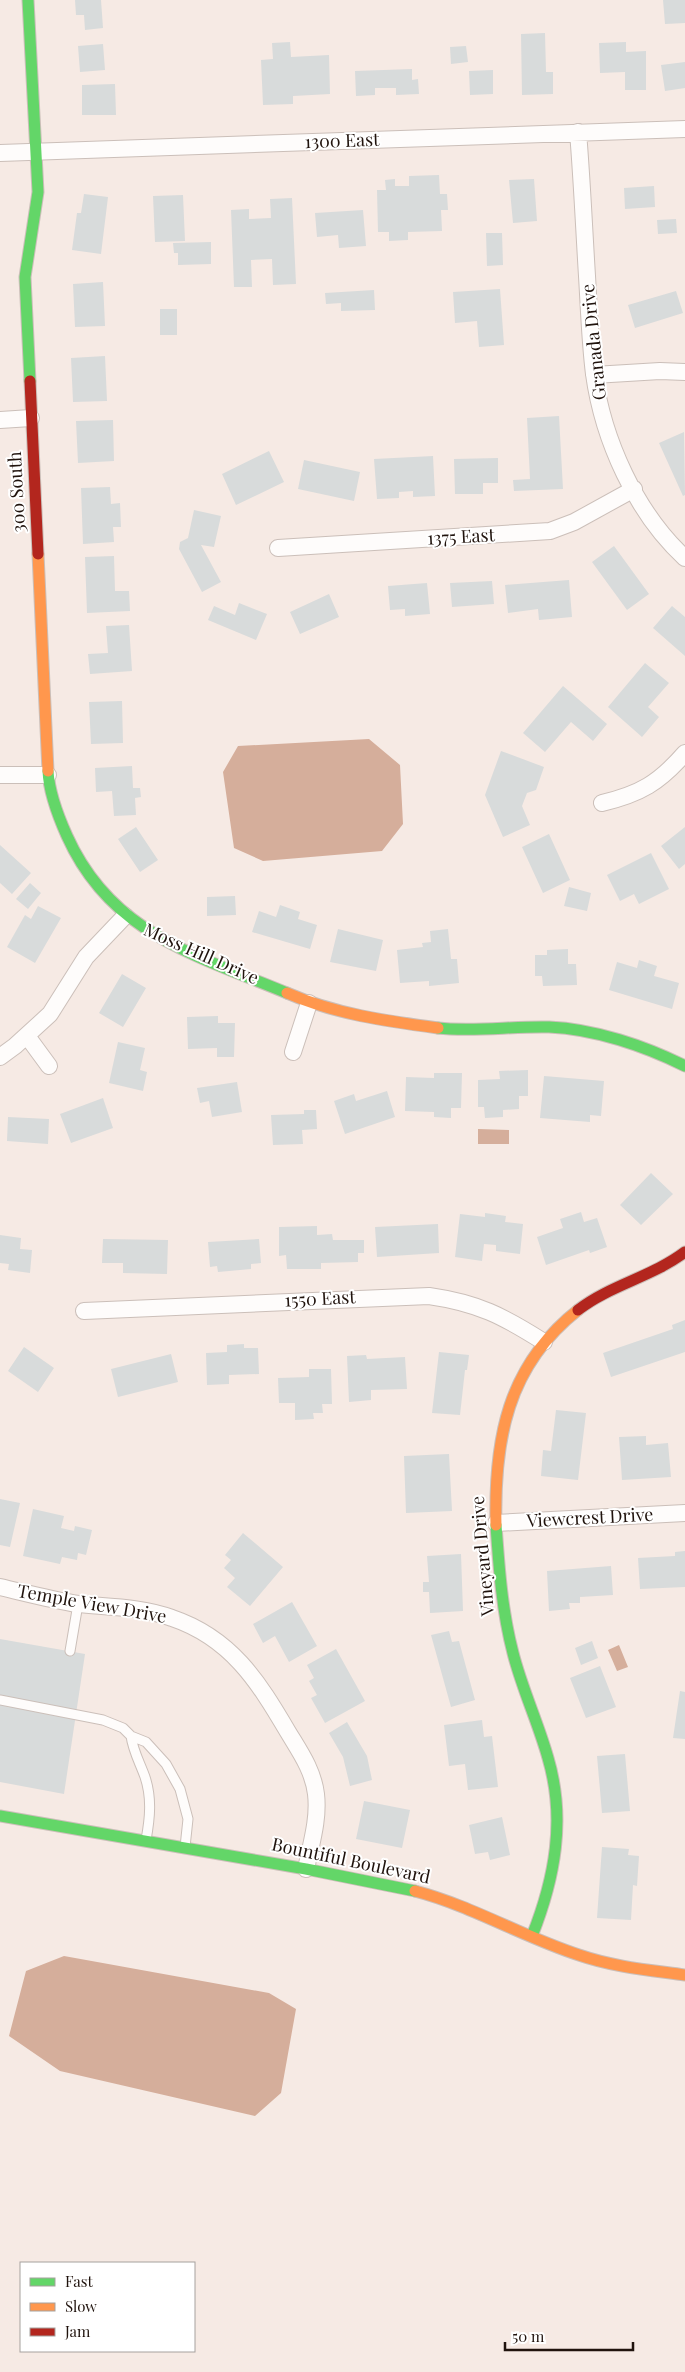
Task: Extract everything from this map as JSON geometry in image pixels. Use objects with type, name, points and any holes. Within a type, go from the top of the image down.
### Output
[{"type":"street","name":"300 South","points":[[28,0],[38,203],[26,248],[25,276],[48,775]]},
{"type":"street","name":"1300 East","points":[[0,153],[685,129]]},
{"type":"street","name":"Granada Drive","points":[[578,132],[594,375],[612,444],[634,489],[655,523],[685,558]]},
{"type":"street","points":[[594,375],[660,371],[685,372]]},
{"type":"street","points":[[0,420],[32,418]]},
{"type":"street","name":"1375 East","points":[[278,548],[550,530],[574,522],[634,489]]},
{"type":"street","points":[[602,803],[645,790],[668,772],[685,753]]},
{"type":"street","points":[[0,775],[48,775]]},
{"type":"street","name":"Moss Hill Drive","points":[[48,775],[57,814],[74,853],[97,888],[124,916],[162,940],[309,1003],[373,1020],[420,1027],[526,1026],[583,1031],[629,1044],[685,1066]]},
{"type":"street","points":[[0,1056],[27,1036],[58,1004],[95,946],[124,916]]},
{"type":"street","points":[[293,1052],[309,1003]]},
{"type":"street","points":[[27,1036],[49,1066]]},
{"type":"street","name":"Vineyard Drive","points":[[532,1936],[548,1898],[552,1879],[557,1838],[556,1796],[548,1751],[518,1673],[508,1635],[502,1595],[496,1523],[496,1458],[504,1417],[520,1377],[544,1342],[567,1320],[609,1290],[655,1271],[685,1252]]},
{"type":"street","name":"1550 East","points":[[84,1310],[428,1296],[483,1308],[512,1322],[544,1342]]},
{"type":"street","name":"Viewcrest Drive","points":[[496,1523],[685,1513]]},
{"type":"street","name":"Temple View Drive","points":[[0,1587],[78,1604],[145,1611],[170,1617],[200,1630],[218,1641],[241,1662],[266,1694],[301,1754],[313,1779],[316,1820],[306,1869]]},
{"type":"street","name":"Bountiful Boulevard","points":[[0,1816],[306,1869],[423,1893],[445,1900],[578,1955],[617,1966],[685,1975]]},
{"type":"lane","points":[[70,1651],[78,1604]]},
{"type":"lane","points":[[0,1700],[103,1720],[123,1728],[131,1736],[146,1742],[173,1775],[180,1789],[188,1819],[185,1848]]},
{"type":"lane","points":[[131,1736],[133,1750],[142,1768],[149,1791],[150,1814],[146,1841]]},
{"type":"shaded area","points":[[369,739],[400,765],[403,824],[382,851],[263,861],[234,848],[223,772],[238,746]]},
{"type":"shaded area","points":[[478,1129],[509,1130],[509,1144],[478,1144]]},
{"type":"shaded area","points":[[619,1645],[628,1667],[617,1671],[608,1650]]},
{"type":"shaded area","points":[[64,1956],[269,1993],[296,2009],[281,2093],[255,2116],[60,2071],[9,2036],[26,1971]]},
{"type":"building","points":[[75,0],[101,0],[103,28],[85,30],[84,15],[76,15]]},
{"type":"building","points":[[663,0],[685,0],[685,23],[665,24]]},
{"type":"building","points":[[545,33],[546,72],[553,72],[553,94],[522,95],[521,34]]},
{"type":"building","points":[[290,42],[291,57],[329,55],[330,94],[293,96],[293,104],[263,105],[261,60],[273,59],[272,43]]},
{"type":"building","points":[[626,42],[626,52],[646,51],[646,90],[625,90],[625,72],[600,73],[599,43]]},
{"type":"building","points":[[103,44],[105,70],[80,72],[78,46]]},
{"type":"building","points":[[466,46],[468,62],[451,64],[450,47]]},
{"type":"building","points":[[685,62],[685,88],[665,91],[661,65]]},
{"type":"building","points":[[412,69],[412,80],[418,79],[419,94],[396,95],[396,88],[375,88],[375,95],[356,96],[355,71]]},
{"type":"building","points":[[493,70],[493,94],[470,95],[469,71]]},
{"type":"building","points":[[115,84],[116,115],[82,115],[82,85]]},
{"type":"building","points":[[439,175],[440,194],[447,194],[448,210],[441,210],[442,231],[408,232],[408,240],[389,241],[389,232],[378,232],[377,190],[386,190],[385,180],[395,179],[395,186],[409,186],[409,176]]},
{"type":"building","points":[[534,179],[537,221],[513,223],[509,180]]},
{"type":"building","points":[[654,186],[655,207],[625,209],[624,188]]},
{"type":"building","points":[[84,194],[108,197],[101,254],[72,250],[77,213],[81,213]]},
{"type":"building","points":[[183,195],[185,241],[155,242],[153,196]]},
{"type":"building","points":[[292,198],[296,284],[273,285],[272,259],[251,260],[252,287],[234,287],[231,210],[249,209],[249,219],[271,218],[270,199]]},
{"type":"building","points":[[363,210],[366,246],[339,248],[338,235],[317,237],[315,213]]},
{"type":"building","points":[[676,219],[677,233],[658,234],[657,220]]},
{"type":"building","points":[[486,233],[502,233],[503,265],[487,266]]},
{"type":"building","points":[[211,242],[211,264],[178,265],[178,253],[174,253],[173,243]]},
{"type":"building","points":[[103,282],[105,326],[75,327],[73,284]]},
{"type":"building","points":[[500,289],[504,345],[479,347],[477,321],[455,323],[453,292]]},
{"type":"building","points":[[374,290],[375,310],[341,311],[341,303],[326,304],[325,293]]},
{"type":"building","points":[[676,291],[683,313],[635,328],[628,305]]},
{"type":"building","points":[[160,309],[177,309],[177,335],[160,335]]},
{"type":"building","points":[[105,356],[107,401],[73,402],[71,358]]},
{"type":"building","points":[[559,416],[563,489],[514,491],[513,480],[530,479],[527,418]]},
{"type":"building","points":[[113,420],[114,461],[78,463],[76,421]]},
{"type":"building","points":[[684,432],[685,495],[683,496],[659,443]]},
{"type":"building","points":[[269,451],[284,482],[236,505],[222,474]]},
{"type":"building","points":[[433,456],[435,496],[413,497],[413,491],[399,492],[399,498],[377,499],[374,459]]},
{"type":"building","points":[[498,458],[498,483],[483,483],[483,494],[455,494],[454,459]]},
{"type":"building","points":[[304,460],[360,472],[354,501],[298,489]]},
{"type":"building","points":[[110,487],[111,504],[120,503],[121,527],[113,527],[114,542],[83,544],[81,488]]},
{"type":"building","points":[[194,510],[221,516],[214,547],[201,545],[221,582],[202,592],[179,549],[180,542],[188,538]]},
{"type":"building","points":[[614,546],[649,594],[627,610],[592,562]]},
{"type":"building","points":[[114,556],[115,591],[129,591],[130,611],[87,613],[85,557]]},
{"type":"building","points":[[569,580],[572,617],[539,620],[538,609],[508,613],[505,585]]},
{"type":"building","points":[[492,581],[494,604],[452,607],[450,583]]},
{"type":"building","points":[[427,583],[430,614],[405,616],[405,609],[390,610],[388,586]]},
{"type":"building","points":[[329,594],[339,617],[300,634],[290,612]]},
{"type":"building","points":[[239,603],[267,614],[256,640],[208,620],[214,606],[235,615]]},
{"type":"building","points":[[672,606],[685,617],[685,656],[653,628]]},
{"type":"building","points":[[129,625],[132,671],[90,674],[88,654],[108,653],[106,626]]},
{"type":"building","points":[[645,663],[669,683],[648,707],[659,717],[642,737],[608,707]]},
{"type":"building","points":[[563,686],[607,724],[593,741],[571,722],[545,752],[523,733]]},
{"type":"building","points":[[122,701],[123,743],[91,744],[89,702]]},
{"type":"building","points":[[501,751],[544,767],[536,790],[527,793],[522,806],[530,825],[503,837],[485,795]]},
{"type":"building","points":[[132,766],[133,788],[140,788],[141,797],[135,798],[136,815],[114,816],[112,791],[96,792],[95,768]]},
{"type":"building","points":[[136,827],[158,860],[140,872],[118,839]]},
{"type":"building","points":[[685,827],[685,864],[679,869],[661,846]]},
{"type":"building","points":[[549,834],[570,880],[543,893],[522,847]]},
{"type":"building","points":[[0,845],[31,873],[12,894],[0,883]]},
{"type":"building","points":[[651,853],[669,889],[639,904],[634,894],[620,901],[607,875]]},
{"type":"building","points":[[30,883],[41,893],[28,909],[16,899]]},
{"type":"building","points":[[569,887],[591,893],[587,911],[564,906]]},
{"type":"building","points":[[235,896],[236,915],[207,916],[207,897]]},
{"type":"building","points":[[280,905],[300,912],[298,919],[317,925],[310,949],[252,932],[259,911],[276,917]]},
{"type":"building","points":[[38,906],[61,918],[35,963],[7,947],[25,915],[31,919]]},
{"type":"building","points":[[338,929],[383,940],[376,971],[330,962]]},
{"type":"building","points":[[448,929],[451,959],[457,959],[459,983],[429,986],[429,981],[400,983],[397,950],[423,947],[422,943],[431,942],[430,931]]},
{"type":"building","points":[[568,949],[568,964],[576,964],[577,985],[543,986],[542,976],[535,976],[535,955],[547,955],[547,950]]},
{"type":"building","points":[[639,960],[657,966],[654,976],[679,983],[672,1009],[609,990],[617,962],[637,968]]},
{"type":"building","points":[[122,974],[146,988],[123,1027],[99,1013]]},
{"type":"building","points":[[218,1016],[218,1023],[235,1023],[234,1057],[217,1057],[217,1048],[188,1049],[187,1017]]},
{"type":"building","points":[[118,1042],[145,1048],[140,1070],[147,1072],[143,1091],[109,1083]]},
{"type":"building","points":[[528,1070],[528,1096],[519,1096],[519,1109],[503,1110],[503,1117],[485,1118],[484,1107],[478,1107],[478,1080],[500,1079],[499,1071]]},
{"type":"building","points":[[434,1073],[462,1073],[461,1108],[451,1108],[451,1118],[434,1117],[434,1112],[405,1111],[406,1077],[434,1078]]},
{"type":"building","points":[[544,1076],[604,1081],[601,1116],[590,1115],[590,1122],[540,1118]]},
{"type":"building","points":[[237,1082],[242,1112],[212,1117],[209,1101],[200,1103],[197,1088]]},
{"type":"building","points":[[387,1091],[395,1117],[345,1134],[334,1101],[354,1094],[356,1101]]},
{"type":"building","points":[[103,1098],[113,1128],[71,1143],[60,1114]]},
{"type":"building","points":[[304,1110],[316,1110],[317,1129],[302,1130],[303,1144],[273,1145],[271,1115],[304,1114]]},
{"type":"building","points":[[8,1117],[49,1119],[48,1144],[7,1141]]},
{"type":"building","points":[[651,1173],[673,1194],[641,1225],[620,1205]]},
{"type":"building","points":[[581,1212],[584,1222],[597,1218],[607,1247],[590,1253],[589,1250],[546,1265],[537,1237],[563,1228],[560,1219]]},
{"type":"building","points":[[485,1213],[506,1216],[505,1222],[523,1224],[520,1254],[496,1251],[496,1245],[484,1244],[482,1261],[455,1257],[460,1214],[485,1217]]},
{"type":"building","points":[[438,1224],[439,1253],[377,1257],[375,1227]]},
{"type":"building","points":[[317,1226],[317,1235],[332,1234],[333,1240],[364,1240],[364,1253],[358,1253],[358,1262],[321,1263],[321,1269],[287,1269],[286,1255],[279,1256],[279,1227]]},
{"type":"building","points":[[0,1235],[21,1238],[20,1249],[32,1250],[30,1273],[8,1270],[9,1264],[0,1263]]},
{"type":"building","points":[[103,1239],[168,1240],[167,1274],[123,1273],[123,1263],[102,1263]]},
{"type":"building","points":[[259,1239],[261,1263],[251,1264],[251,1269],[218,1272],[217,1266],[210,1267],[208,1242]]},
{"type":"building","points":[[685,1320],[685,1352],[611,1377],[603,1353],[673,1329],[672,1325]]},
{"type":"building","points":[[244,1344],[244,1348],[258,1348],[259,1374],[229,1375],[229,1384],[207,1385],[206,1353],[227,1352],[227,1345]]},
{"type":"building","points":[[24,1347],[54,1368],[38,1392],[8,1371]]},
{"type":"building","points":[[439,1352],[469,1355],[467,1370],[465,1370],[460,1415],[432,1413]]},
{"type":"building","points":[[171,1354],[178,1382],[118,1397],[111,1369]]},
{"type":"building","points":[[366,1355],[367,1359],[405,1357],[407,1389],[371,1390],[371,1400],[349,1402],[347,1356]]},
{"type":"building","points":[[309,1369],[331,1369],[332,1404],[322,1404],[323,1413],[313,1413],[314,1419],[295,1420],[295,1403],[279,1403],[278,1378],[309,1377]]},
{"type":"building","points":[[556,1410],[586,1413],[578,1480],[541,1476],[543,1450],[551,1451]]},
{"type":"building","points":[[646,1436],[646,1445],[668,1443],[671,1477],[622,1480],[619,1437]]},
{"type":"building","points":[[449,1454],[452,1511],[406,1513],[404,1456]]},
{"type":"building","points":[[0,1499],[20,1503],[10,1547],[0,1545]]},
{"type":"building","points":[[33,1509],[64,1516],[61,1528],[74,1531],[75,1526],[92,1530],[86,1555],[78,1553],[77,1560],[62,1557],[60,1564],[23,1556]]},
{"type":"building","points":[[243,1533],[283,1567],[250,1606],[227,1587],[235,1578],[224,1568],[231,1560],[225,1555]]},
{"type":"building","points":[[685,1551],[685,1587],[640,1589],[638,1558],[675,1556],[675,1552]]},
{"type":"building","points":[[461,1554],[463,1611],[430,1613],[429,1592],[423,1592],[423,1582],[429,1582],[427,1556]]},
{"type":"building","points":[[611,1566],[613,1595],[580,1597],[580,1603],[569,1603],[570,1609],[549,1611],[547,1571]]},
{"type":"building","points":[[292,1602],[317,1646],[289,1662],[275,1636],[263,1643],[253,1624]]},
{"type":"building","points":[[449,1631],[452,1642],[459,1641],[475,1700],[451,1707],[431,1635]]},
{"type":"building","points":[[0,1639],[85,1654],[64,1794],[0,1782]]},
{"type":"building","points":[[592,1641],[598,1658],[581,1665],[575,1648]]},
{"type":"building","points":[[336,1649],[365,1701],[325,1723],[311,1698],[317,1695],[309,1681],[314,1678],[307,1665]]},
{"type":"building","points":[[600,1666],[616,1707],[586,1718],[570,1678]]},
{"type":"building","points":[[680,1691],[685,1692],[685,1739],[673,1738]]},
{"type":"building","points":[[482,1720],[484,1737],[492,1736],[498,1787],[468,1790],[465,1764],[449,1766],[444,1725]]},
{"type":"building","points":[[347,1722],[367,1756],[372,1780],[350,1786],[343,1757],[329,1733]]},
{"type":"building","points":[[625,1754],[630,1811],[602,1813],[597,1756]]},
{"type":"building","points":[[364,1801],[410,1810],[402,1848],[356,1839]]},
{"type":"building","points":[[502,1817],[510,1855],[490,1860],[488,1852],[475,1854],[469,1825]]},
{"type":"building","points":[[602,1847],[629,1849],[628,1855],[639,1856],[637,1886],[633,1885],[631,1920],[597,1918]]},
{"type":"traffic: fast","points":[[28,0],[38,192],[25,277],[30,381]]},
{"type":"traffic: fast","points":[[48,771],[54,804],[67,836],[85,869],[107,897],[132,919],[159,937],[220,966],[287,993]]},
{"type":"traffic: fast","points":[[438,1028],[566,1028],[602,1035],[637,1045],[685,1066]]},
{"type":"traffic: fast","points":[[496,1525],[498,1557],[509,1637],[521,1680],[548,1758],[556,1803],[557,1826],[552,1870],[547,1892],[532,1936]]},
{"type":"traffic: fast","points":[[0,1816],[306,1869],[415,1891]]},
{"type":"traffic: slow","points":[[38,554],[48,771]]},
{"type":"traffic: slow","points":[[287,993],[342,1011],[438,1028]]},
{"type":"traffic: slow","points":[[496,1525],[498,1463],[502,1434],[520,1380],[535,1355],[554,1332],[578,1310]]},
{"type":"traffic: slow","points":[[415,1891],[457,1905],[538,1940],[592,1959],[632,1968],[685,1975]]},
{"type":"traffic: jam","points":[[30,381],[38,554]]},
{"type":"traffic: jam","points":[[578,1310],[590,1301],[659,1268],[685,1252]]}]
